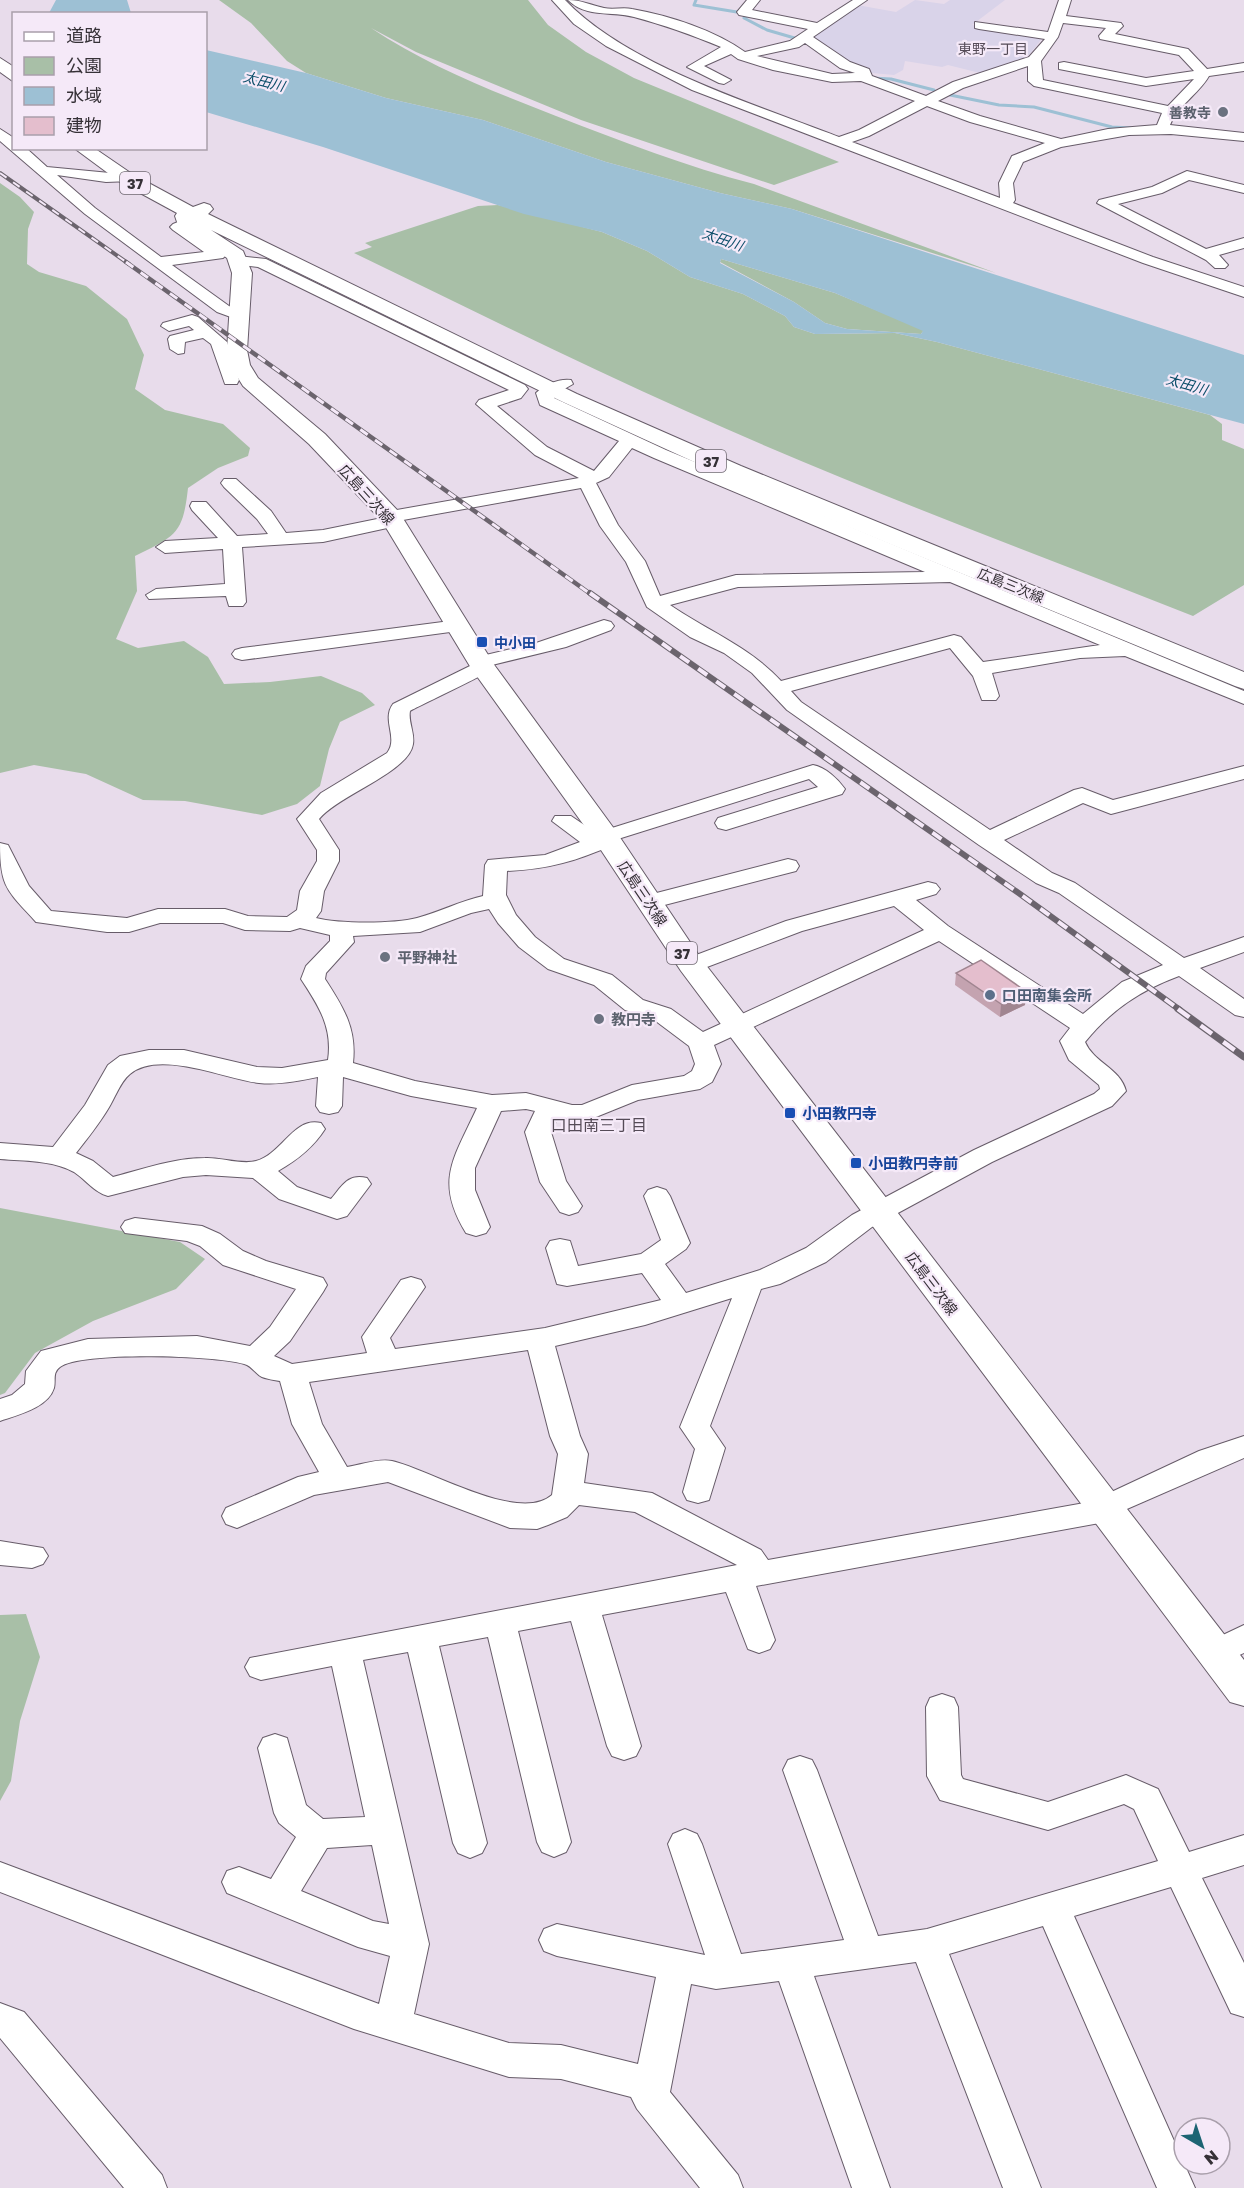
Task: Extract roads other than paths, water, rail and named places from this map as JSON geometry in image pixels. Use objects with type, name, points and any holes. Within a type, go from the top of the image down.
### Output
[{"type":"main road","points":[[0,63],[12,76]]},
{"type":"main road","points":[[0,78],[12,90]]},
{"type":"main road","name":"広島三次線","points":[[85,150],[191,217],[559,387],[733,471],[1244,681]]},
{"type":"main road","name":"広島三次線","points":[[102,150],[191,217]]},
{"type":"main road","points":[[191,217],[184,216],[185,221],[236,255],[242,273],[232,366]]},
{"type":"main road","name":"広島三次線","points":[[232,366],[317,439],[392,519],[482,665],[691,965],[1104,1509],[1230,1645],[1244,1690]]},
{"type":"main road","name":"広島三次線","points":[[559,387],[1244,668]]},
{"type":"street","points":[[558,0],[578,21],[621,48],[697,87],[1148,260],[1244,290]]},
{"type":"street","points":[[574,0],[603,12],[630,12],[685,27],[773,66],[832,78],[862,77],[925,101],[1065,144]]},
{"type":"street","points":[[754,0],[743,12],[817,27]]},
{"type":"street","points":[[738,85],[694,67],[710,57],[794,44],[861,0]]},
{"type":"street","points":[[837,142],[864,133],[958,85],[1034,60],[1042,53],[1052,36],[1060,19],[1064,1],[1048,0]]},
{"type":"street","points":[[620,12],[626,7],[641,2]]},
{"type":"street","points":[[1060,19],[1117,26],[1105,36],[1183,52],[1204,73]]},
{"type":"street","points":[[979,25],[1052,36]]},
{"type":"street","points":[[805,37],[845,65],[864,72],[866,75],[862,77]]},
{"type":"street","points":[[1034,60],[1035,81],[1040,83],[1169,110]]},
{"type":"street","points":[[1064,66],[1146,82],[1244,67]]},
{"type":"street","points":[[1162,129],[1169,110],[1197,88],[1204,73]]},
{"type":"street","points":[[979,137],[1001,126]]},
{"type":"street","points":[[1003,205],[1008,200],[1006,183],[1017,159],[1026,153],[1129,131],[1162,129],[1244,137]]},
{"type":"street","points":[[0,134],[12,144]]},
{"type":"street","points":[[20,150],[90,211],[157,262],[223,309],[239,315]]},
{"type":"street","points":[[46,171],[56,169],[112,180],[126,178]]},
{"type":"street","points":[[1244,189],[1187,175],[1157,190],[1104,203],[1211,256],[1244,290]]},
{"type":"street","points":[[157,262],[218,255],[191,217]]},
{"type":"street","points":[[1211,256],[1211,252],[1244,243]]},
{"type":"street","points":[[238,261],[261,262],[519,389],[516,394],[485,405],[541,451],[589,480],[609,526],[634,561],[654,603],[697,633],[731,649],[759,669],[794,706],[987,840],[1044,878],[1067,888],[1178,967],[1244,1010]]},
{"type":"street","points":[[169,326],[192,320],[219,342],[232,366]]},
{"type":"street","points":[[178,349],[176,339],[207,332]]},
{"type":"street","points":[[559,387],[546,393],[546,401],[630,439],[1244,698]]},
{"type":"street","points":[[165,547],[323,536],[392,519],[589,480],[603,473],[630,439]]},
{"type":"street","points":[[230,483],[264,515],[281,539]]},
{"type":"street","points":[[156,595],[236,596],[232,542],[199,506]]},
{"type":"street","points":[[654,603],[692,595],[736,581],[927,579],[954,576]]},
{"type":"street","points":[[242,654],[458,626]]},
{"type":"street","points":[[0,850],[19,889],[44,917],[129,925],[158,916],[225,916],[245,923],[290,924],[303,919],[309,911],[312,891],[328,861],[328,850],[308,819],[315,807],[338,790],[386,762],[400,751],[402,743],[397,716],[400,708],[482,665],[579,637],[604,626]]},
{"type":"street","points":[[777,688],[954,641],[983,675],[989,696]]},
{"type":"street","points":[[978,669],[1080,652],[1113,652],[1130,649]]},
{"type":"street","points":[[60,1156],[96,1108],[117,1071],[129,1062],[149,1058],[184,1058],[257,1075],[282,1076],[336,1067],[363,1072],[411,1088],[492,1103],[526,1101],[572,1113],[586,1113],[632,1093],[691,1083],[703,1076],[708,1064],[700,1042],[662,1014],[634,1005],[603,980],[556,964],[527,942],[506,918],[496,900],[494,895],[496,865],[545,862],[566,857],[588,849],[602,839],[813,771],[834,789],[726,823]]},
{"type":"street","points":[[987,840],[1082,795],[1111,807],[1244,772]]},
{"type":"street","points":[[562,821],[602,839]]},
{"type":"street","points":[[649,902],[788,866]]},
{"type":"street","points":[[691,965],[794,926],[928,889]]},
{"type":"street","points":[[898,897],[940,931],[1084,1026]]},
{"type":"street","points":[[303,919],[309,924],[341,930],[420,925],[447,912],[496,900]]},
{"type":"street","points":[[329,1106],[343,1034],[339,1020],[313,979],[314,971],[342,942],[341,930]]},
{"type":"street","points":[[700,1042],[738,1027],[940,931]]},
{"type":"street","points":[[0,1410],[22,1402],[39,1388],[40,1371],[51,1358],[88,1349],[197,1346],[256,1357],[271,1369],[292,1374],[539,1339],[679,1304],[770,1276],[816,1255],[878,1212],[983,1156],[1103,1100],[1113,1091],[1111,1082],[1078,1055],[1072,1041],[1084,1026],[1125,990],[1178,967],[1244,944]]},
{"type":"street","points":[[476,1227],[462,1190],[462,1168],[492,1103]]},
{"type":"street","points":[[550,1107],[538,1132],[553,1182],[569,1206]]},
{"type":"street","points":[[0,1151],[60,1156],[85,1166],[108,1187],[183,1168],[206,1166],[260,1170],[290,1153],[312,1130]]},
{"type":"street","points":[[260,1170],[288,1193],[337,1210],[358,1184]]},
{"type":"street","points":[[560,1248],[567,1277],[649,1262],[676,1243],[657,1196]]},
{"type":"street","points":[[135,1227],[192,1232],[210,1240],[233,1258],[255,1268],[314,1285],[280,1334],[256,1357]]},
{"type":"street","points":[[649,1262],[679,1304]]},
{"type":"street","points":[[698,1492],[710,1448],[695,1427],[747,1295],[747,1284]]},
{"type":"street","points":[[385,1362],[376,1337],[411,1287]]},
{"type":"street","points":[[237,1516],[309,1485],[389,1471],[510,1516],[537,1517],[556,1509],[566,1500],[573,1454],[565,1436],[539,1339]]},
{"type":"street","points":[[292,1374],[307,1424],[339,1480]]},
{"type":"street","points":[[261,1667],[1104,1509],[1210,1459],[1244,1447]]},
{"type":"street","points":[[568,1492],[641,1501],[750,1558],[749,1575],[759,1640]]},
{"type":"street","points":[[0,1553],[32,1556]]},
{"type":"street","points":[[583,1606],[624,1746]]},
{"type":"street","points":[[500,1622],[554,1842]]},
{"type":"street","points":[[421,1637],[470,1843]]},
{"type":"street","points":[[345,1651],[411,1944],[393,2025]]},
{"type":"street","points":[[942,1707],[944,1776],[952,1790],[1048,1816],[1126,1789],[1146,1799],[1244,2001]]},
{"type":"street","points":[[274,1748],[291,1813],[317,1834],[386,1830]]},
{"type":"street","points":[[800,1770],[867,1953]]},
{"type":"street","points":[[278,1898],[317,1834]]},
{"type":"street","points":[[685,1844],[729,1971]]},
{"type":"street","points":[[557,1940],[716,1973],[927,1945],[1244,1850]]},
{"type":"street","points":[[0,1877],[343,2009],[393,2025],[510,2060],[561,2062],[652,2085]]},
{"type":"street","points":[[238,1882],[370,1936],[411,1944]]},
{"type":"street","points":[[1052,1907],[1176,2188]]},
{"type":"street","points":[[927,1945],[1022,2188]]},
{"type":"street","points":[[791,1963],[871,2188]]},
{"type":"street","points":[[677,1964],[650,2097],[724,2188]]},
{"type":"street","points":[[0,2020],[11,2024],[148,2188]]},
{"type":"water","points":[[56,0],[127,0],[131,12],[50,12]]},
{"type":"water","name":"太田川","points":[[207,50],[306,73],[386,98],[483,120],[606,162],[720,193],[792,209],[1244,355],[1244,424],[937,342],[895,333],[815,334],[794,327],[785,316],[743,294],[690,277],[647,251],[602,232],[524,214],[323,147],[207,112]],"holes":[[[721,259],[835,293],[923,331],[921,334],[847,329],[825,323],[794,302],[720,263]]]},
{"type":"waterway","points":[[696,0],[694,5],[749,14],[744,18],[767,30],[798,39]]},
{"type":"waterway","points":[[871,78],[891,79],[934,90]]},
{"type":"waterway","points":[[950,95],[999,105],[1034,107],[1112,127],[1132,128]]},
{"type":"railway","points":[[0,173],[129,264]]},
{"type":"railway","points":[[126,262],[592,595]]},
{"type":"railway","points":[[590,593],[1020,894],[1180,1010]]},
{"type":"railway","points":[[1178,1009],[1244,1057]]},
{"type":"place","name":"善教寺","points":[[1223,112]]},
{"type":"place","name":"中小田","points":[[482,642]]},
{"type":"place","name":"平野神社","points":[[385,957]]},
{"type":"place","name":"口田南集会所","points":[[990,995]]},
{"type":"place","name":"教円寺","points":[[599,1019]]},
{"type":"place","name":"小田教円寺","points":[[790,1113]]},
{"type":"place","name":"小田教円寺前","points":[[856,1163]]},
{"type":"district","name":"東野一丁目","points":[[993,48]]},
{"type":"district","name":"口田南三丁目","points":[[599,1125]]}]
